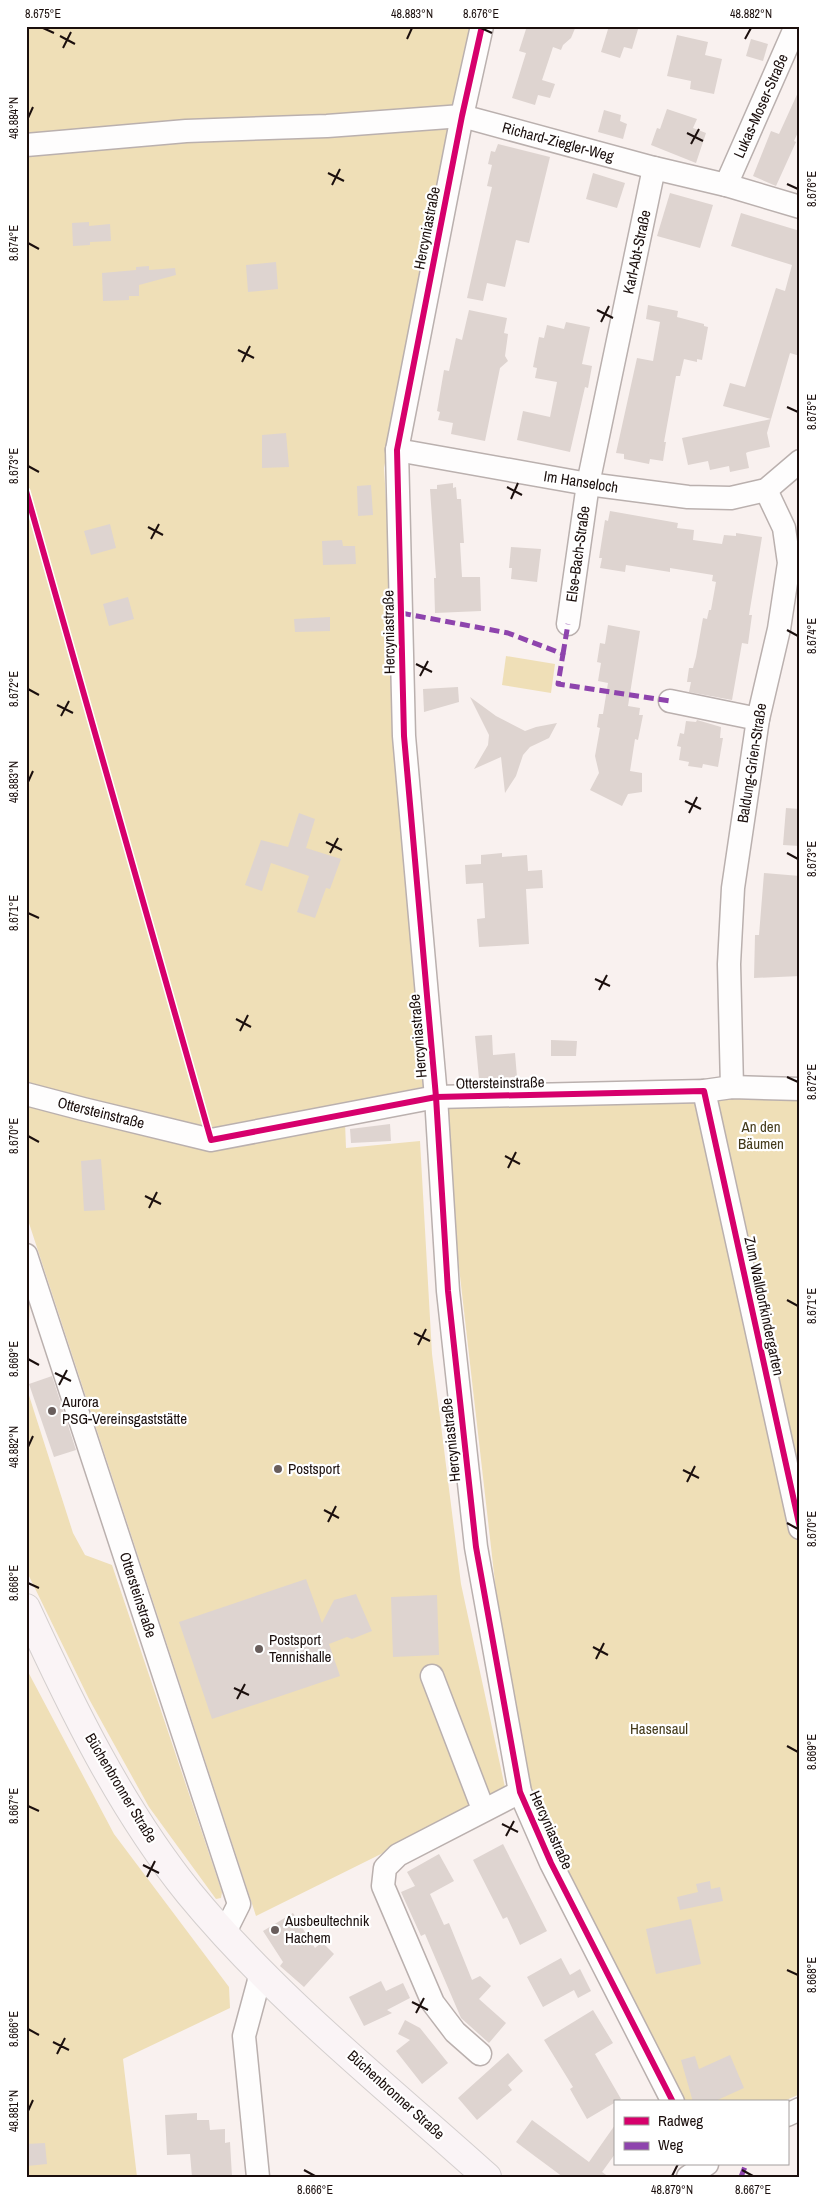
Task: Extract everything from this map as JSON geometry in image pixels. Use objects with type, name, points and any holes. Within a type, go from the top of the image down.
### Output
[{"type":"main road","name":"Büchenbronner Straße","points":[[26,1608],[81,1722],[107,1770],[163,1858],[224,1934],[261,1973],[487,2177]]},
{"type":"street","name":"Hercyniastraße","points":[[482,26],[462,116],[397,450],[404,736],[436,1097],[448,1291],[476,1547],[520,1792],[551,1863],[672,2100]]},
{"type":"street","name":"Lukas-Moser-Straße","points":[[726,185],[796,26]]},
{"type":"street","points":[[26,145],[186,131],[327,126],[462,116]]},
{"type":"street","name":"Richard-Ziegler-Weg","points":[[462,116],[654,168]]},
{"type":"street","points":[[654,168],[726,185],[800,207]]},
{"type":"street","name":"Karl-Abt-Straße","points":[[588,484],[654,168]]},
{"type":"street","name":"Im Hanseloch","points":[[397,450],[588,484],[688,497],[731,498],[766,490]]},
{"type":"street","points":[[766,490],[800,461]]},
{"type":"street","name":"Else-Bach-Straße","points":[[568,624],[588,484]]},
{"type":"street","name":"Baldung-Grien-Straße","points":[[732,1087],[729,964],[733,888],[758,719],[779,629],[789,563],[784,528],[766,490]]},
{"type":"street","points":[[670,701],[758,719]]},
{"type":"street","name":"Ottersteinstraße","points":[[26,1094],[83,1110],[211,1140],[436,1097],[704,1091],[732,1087],[800,1089]]},
{"type":"street","name":"Zum Walldorfkindergarten","points":[[704,1091],[800,1528]]},
{"type":"street","name":"Ottersteinstraße","points":[[26,1255],[239,1904],[224,1934]]},
{"type":"street","points":[[432,1676],[483,1810]]},
{"type":"street","name":"Hercyniastraße","points":[[480,2054],[455,2032],[433,2003],[383,1886],[385,1868],[398,1855],[520,1792]]},
{"type":"street","points":[[258,2177],[244,2036],[261,1973]]},
{"type":"street","points":[[788,2116],[800,2110]]},
{"type":"green space","points":[[26,26],[472,26],[384,468],[423,1087],[199,1132],[26,1086]]},
{"type":"green space","points":[[506,656],[555,664],[551,693],[502,685]]},
{"type":"green space","name":"An den Bäumen","points":[[713,1095],[800,1098],[800,1511]]},
{"type":"green space","name":"Hasensaul","points":[[702,1097],[800,1545],[800,2094],[786,2100],[680,2100],[525,1790],[499,1617],[440,1101]]},
{"type":"green space","name":"Postsport","points":[[26,1104],[208,1148],[345,1122],[346,1148],[420,1141],[432,1354],[461,1584],[506,1792],[256,1916],[26,1214]]},
{"type":"green space","points":[[26,1288],[30,1300],[26,1383]]},
{"type":"green space","points":[[26,1386],[73,1533],[85,1555],[112,1565],[222,1892],[221,1898],[216,1899],[149,1807],[89,1699],[28,1574],[26,1568]]},
{"type":"green space","points":[[26,1668],[114,1834],[229,1987],[230,2008],[123,2059],[137,2177],[26,2177]]},
{"type":"building","points":[[527,26],[576,26],[571,38],[563,45],[561,50],[553,47],[542,80],[555,84],[550,98],[538,95],[535,105],[512,98],[526,53],[519,51]]},
{"type":"building","points":[[609,26],[639,26],[632,49],[624,47],[620,58],[601,52]]},
{"type":"building","points":[[677,35],[708,42],[705,55],[722,59],[714,94],[690,89],[691,81],[667,76]]},
{"type":"building","points":[[751,39],[768,44],[763,61],[746,56]]},
{"type":"building","points":[[800,88],[800,128],[794,141],[796,142],[776,186],[753,176],[771,131],[779,134]]},
{"type":"building","points":[[667,109],[697,119],[693,128],[706,133],[696,163],[651,145],[657,128],[660,129]]},
{"type":"building","points":[[604,110],[621,115],[620,121],[627,124],[623,139],[598,132]]},
{"type":"building","points":[[498,144],[550,157],[529,243],[516,240],[505,287],[487,283],[483,301],[467,298],[492,187],[487,186],[492,165],[488,164],[491,151],[495,152]]},
{"type":"building","points":[[593,173],[625,183],[617,208],[586,199]]},
{"type":"building","points":[[670,193],[713,205],[700,248],[657,236]]},
{"type":"building","points":[[741,213],[800,231],[800,356],[790,353],[767,433],[770,447],[746,453],[749,468],[730,472],[729,466],[710,470],[708,461],[688,465],[682,438],[771,419],[723,406],[730,383],[745,387],[776,288],[785,291],[792,265],[731,246]]},
{"type":"building","points":[[89,222],[89,226],[110,224],[111,241],[90,242],[90,245],[73,246],[72,223]]},
{"type":"building","points":[[276,262],[278,289],[248,292],[246,265]]},
{"type":"building","points":[[149,266],[149,270],[175,268],[176,275],[139,285],[139,296],[129,296],[129,300],[103,301],[102,273],[136,270],[136,267]]},
{"type":"building","points":[[648,305],[678,311],[677,317],[704,324],[704,326],[708,327],[702,360],[697,359],[697,362],[684,359],[680,376],[676,376],[664,442],[666,442],[663,461],[650,459],[649,464],[624,459],[624,454],[616,453],[637,358],[653,361],[660,322],[646,319]]},
{"type":"building","points":[[469,310],[507,318],[504,333],[508,334],[505,356],[508,361],[500,368],[485,441],[451,434],[453,423],[438,420],[440,412],[437,411],[444,370],[449,371],[456,338],[462,340]]},
{"type":"building","points":[[566,322],[590,327],[582,364],[592,366],[588,388],[585,387],[570,452],[517,440],[523,411],[550,417],[557,382],[535,378],[537,368],[533,367],[539,337],[544,338],[547,325],[564,329]]},
{"type":"building","points":[[286,433],[289,467],[262,468],[262,435]]},
{"type":"building","points":[[453,483],[453,488],[456,487],[457,499],[461,499],[464,543],[460,543],[462,577],[480,577],[481,611],[435,613],[434,578],[436,578],[430,489],[437,489],[437,485]]},
{"type":"building","points":[[371,485],[373,515],[358,516],[357,486]]},
{"type":"building","points":[[610,511],[678,523],[677,528],[694,530],[693,540],[722,544],[724,535],[736,536],[736,533],[762,537],[749,615],[752,615],[748,644],[742,643],[732,700],[689,692],[691,682],[687,682],[689,668],[693,668],[696,657],[703,618],[707,619],[709,610],[711,610],[716,582],[712,581],[713,575],[670,568],[670,572],[626,565],[625,572],[600,568],[602,558],[599,558],[605,520],[608,521]]},
{"type":"building","points":[[110,524],[116,548],[91,555],[84,531]]},
{"type":"building","points":[[342,540],[343,546],[355,546],[356,564],[323,565],[322,541]]},
{"type":"building","points":[[511,547],[541,549],[537,582],[511,579],[512,568],[509,568]]},
{"type":"building","points":[[128,597],[134,619],[109,626],[103,604]]},
{"type":"building","points":[[330,617],[330,631],[295,632],[294,619]]},
{"type":"building","points":[[608,625],[640,631],[628,706],[640,708],[639,715],[643,715],[638,740],[635,739],[630,771],[642,773],[642,792],[628,794],[622,806],[590,790],[599,773],[595,756],[600,728],[597,727],[599,714],[603,714],[608,683],[598,681],[601,663],[597,662],[600,643],[605,644]]},
{"type":"building","points":[[458,687],[459,702],[424,712],[423,689]]},
{"type":"building","points":[[470,697],[496,716],[525,731],[557,723],[549,738],[530,747],[523,755],[516,776],[505,793],[501,757],[474,769],[488,745],[489,735]]},
{"type":"building","points":[[697,720],[721,727],[720,738],[723,738],[718,767],[703,764],[702,768],[688,766],[689,762],[679,760],[681,747],[677,746],[680,733],[684,734],[686,721],[696,722]]},
{"type":"building","points":[[786,808],[800,809],[800,846],[783,845]]},
{"type":"building","points":[[299,813],[315,819],[306,848],[341,859],[330,889],[326,888],[315,918],[297,912],[309,876],[271,863],[262,891],[245,885],[261,840],[288,847]]},
{"type":"building","points":[[502,853],[502,857],[527,855],[528,871],[542,870],[543,888],[526,889],[529,944],[479,947],[477,919],[485,918],[483,883],[466,884],[465,865],[481,864],[481,855]]},
{"type":"building","points":[[764,873],[800,876],[800,976],[754,978],[755,935],[759,935]]},
{"type":"building","points":[[492,1035],[493,1055],[515,1053],[517,1077],[479,1079],[475,1036]]},
{"type":"building","points":[[551,1040],[577,1041],[576,1056],[551,1056]]},
{"type":"building","points":[[390,1124],[391,1141],[351,1143],[350,1129]]},
{"type":"building","points":[[101,1159],[105,1210],[84,1211],[81,1161]]},
{"type":"building","points":[[52,1376],[76,1450],[54,1457],[29,1384]]},
{"type":"building","name":"Postsport Tennishalle","points":[[306,1579],[322,1623],[334,1600],[356,1594],[372,1631],[352,1639],[347,1637],[329,1644],[340,1676],[212,1719],[179,1622]]},
{"type":"building","points":[[437,1595],[439,1655],[393,1657],[391,1597]]},
{"type":"building","points":[[503,1844],[547,1931],[520,1945],[507,1917],[503,1919],[473,1860]]},
{"type":"building","points":[[439,1854],[454,1881],[430,1894],[444,1925],[449,1923],[472,1980],[480,1976],[491,1986],[479,1999],[506,2023],[489,2043],[461,2018],[425,1934],[421,1936],[401,1892],[415,1886],[407,1872]]},
{"type":"building","points":[[710,1881],[711,1889],[720,1887],[723,1901],[680,1910],[677,1897],[698,1892],[696,1884]]},
{"type":"building","points":[[293,1913],[315,1948],[322,1942],[334,1954],[304,1987],[280,1966],[283,1962],[263,1931]]},
{"type":"building","points":[[691,1919],[701,1964],[656,1974],[646,1929]]},
{"type":"building","points":[[561,1958],[570,1975],[580,1969],[591,1991],[578,1998],[574,1990],[543,2007],[527,1977]]},
{"type":"building","points":[[381,1981],[386,1991],[403,1983],[410,1998],[387,2010],[392,2013],[364,2026],[349,1997]]},
{"type":"building","points":[[593,2010],[613,2043],[595,2054],[621,2099],[614,2100],[614,2103],[587,2119],[570,2089],[573,2087],[544,2040]]},
{"type":"building","points":[[405,2020],[420,2028],[448,2063],[422,2084],[396,2051],[410,2040],[398,2034]]},
{"type":"building","points":[[508,2053],[523,2071],[508,2085],[512,2090],[477,2120],[458,2098]]},
{"type":"building","points":[[730,2055],[744,2088],[717,2100],[692,2100],[681,2060],[695,2056],[699,2069]]},
{"type":"building","points":[[197,2113],[197,2120],[209,2120],[210,2130],[225,2129],[225,2143],[230,2142],[232,2177],[192,2177],[190,2154],[167,2155],[165,2115]]},
{"type":"building","points":[[532,2120],[589,2162],[614,2126],[614,2155],[602,2172],[609,2177],[563,2177],[516,2142]]},
{"type":"building","points":[[45,2143],[47,2164],[27,2166],[26,2144]]},
{"type":"marked path","points":[[401,613],[508,633],[563,654],[558,684],[670,701]]},
{"type":"marked path","points":[[563,654],[568,624]]},
{"type":"marked path","points":[[741,2177],[745,2166]]},
{"type":"cycle path","points":[[482,26],[462,116],[397,450],[404,736],[436,1097],[448,1291],[476,1547],[520,1792],[551,1863],[672,2100]]},
{"type":"cycle path","points":[[26,491],[211,1140],[436,1097],[704,1091],[800,1528]]},
{"type":"place","name":"Aurora PSG-Vereinsgaststätte","points":[[52,1411]]},
{"type":"place","name":"Postsport","points":[[278,1469]]},
{"type":"place","name":"Postsport Tennishalle","points":[[259,1649]]},
{"type":"place","name":"Ausbeultechnik Hachem","points":[[275,1930]]}]
